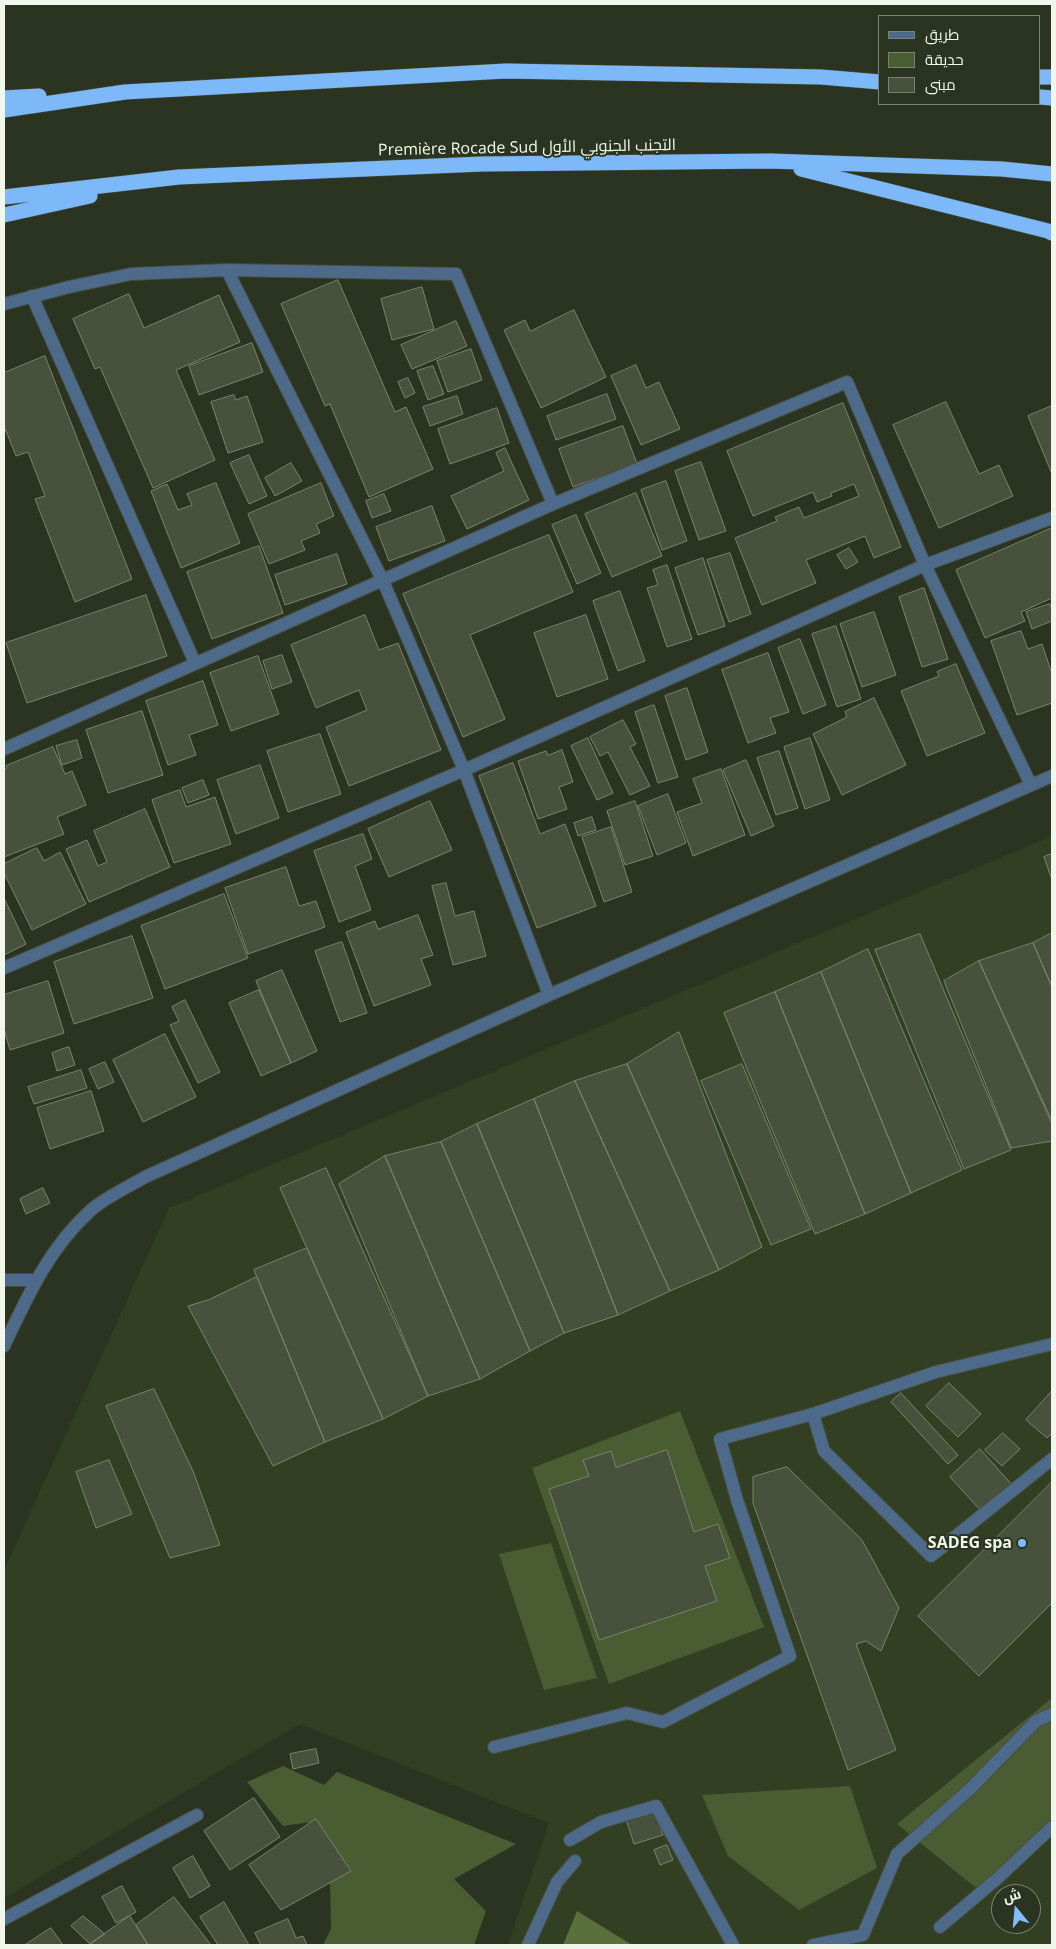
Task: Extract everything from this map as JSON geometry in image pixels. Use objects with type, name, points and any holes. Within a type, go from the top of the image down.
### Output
[{"type":"highway","points":[[4,98],[506,71],[878,76]]},
{"type":"highway","points":[[821,76],[878,82]]},
{"type":"highway","points":[[4,110],[125,92]]},
{"type":"highway","points":[[770,161],[1038,228],[1052,234]]},
{"type":"highway","name":"Première Rocade Sud التجنب الجنوبي الأول","points":[[4,197],[179,177],[482,164],[770,161],[1002,169],[1052,174]]},
{"type":"highway","points":[[4,214],[179,177]]},
{"type":"street","points":[[227,270],[383,581],[464,770],[549,995]]},
{"type":"street","points":[[4,304],[131,274],[227,270],[456,274],[553,504]]},
{"type":"street","points":[[32,296],[195,663]]},
{"type":"street","points":[[4,749],[553,504],[848,382],[925,565],[1031,786]]},
{"type":"street","points":[[4,968],[464,770],[925,565],[1052,518]]},
{"type":"street","points":[[4,1346],[35,1280],[58,1246],[90,1210],[145,1177],[549,995],[1052,776]]},
{"type":"street","points":[[4,1280],[35,1280]]},
{"type":"street","points":[[494,1747],[627,1713],[664,1722],[790,1656],[737,1500],[720,1439],[813,1414],[936,1372],[1052,1344]]},
{"type":"street","points":[[813,1414],[824,1451],[931,1556],[1052,1459]]},
{"type":"street","points":[[813,1945],[863,1935],[897,1854],[970,1789],[1036,1721],[1052,1714]]},
{"type":"street","points":[[570,1840],[601,1822],[656,1806],[733,1945]]},
{"type":"street","points":[[4,1919],[197,1815]]},
{"type":"street","points":[[940,1927],[998,1878],[1052,1827]]},
{"type":"street","points":[[528,1945],[557,1882],[575,1861]]},
{"type":"shaded area","points":[[1052,836],[1052,1945],[508,1945],[549,1823],[300,1724],[4,1898],[4,1570],[169,1208]]},
{"type":"shaded area","points":[[577,1911],[632,1945],[563,1945]]},
{"type":"green space","points":[[680,1411],[764,1627],[609,1684],[532,1468]]},
{"type":"green space","points":[[551,1543],[597,1678],[544,1690],[499,1554]]},
{"type":"green space","points":[[1052,1698],[1052,1819],[981,1892],[897,1824]]},
{"type":"green space","points":[[283,1766],[324,1785],[337,1772],[516,1844],[454,1879],[486,1911],[474,1945],[323,1945],[331,1929],[330,1883],[345,1862],[311,1822],[283,1826],[247,1782]]},
{"type":"green space","points":[[850,1786],[877,1868],[799,1910],[728,1856],[702,1795]]},
{"type":"building","points":[[338,280],[395,412],[406,407],[433,469],[369,497],[330,404],[325,406],[281,304]]},
{"type":"building","points":[[422,287],[434,329],[392,340],[381,299]]},
{"type":"building","points":[[129,294],[144,328],[219,295],[240,342],[176,370],[215,460],[153,488],[100,367],[95,369],[73,319]]},
{"type":"building","points":[[574,310],[606,377],[541,408],[504,330],[525,320],[530,331]]},
{"type":"building","points":[[456,321],[467,346],[412,369],[401,345]]},
{"type":"building","points":[[252,343],[263,372],[199,395],[189,366]]},
{"type":"building","points":[[471,349],[482,380],[448,392],[437,361]]},
{"type":"building","points":[[45,356],[132,579],[75,602],[35,499],[45,496],[28,452],[16,456],[4,426],[4,373]]},
{"type":"building","points":[[636,365],[646,388],[659,382],[680,429],[641,445],[611,376]]},
{"type":"building","points":[[433,366],[444,394],[428,400],[417,371]]},
{"type":"building","points":[[408,378],[415,393],[405,398],[398,382]]},
{"type":"building","points":[[607,394],[616,419],[556,440],[547,416]]},
{"type":"building","points":[[234,395],[236,400],[247,396],[263,442],[228,453],[211,402]]},
{"type":"building","points":[[457,396],[463,414],[430,426],[423,407]]},
{"type":"building","points":[[946,402],[979,474],[999,465],[1013,496],[939,528],[893,425]]},
{"type":"building","points":[[843,403],[901,547],[874,558],[865,536],[806,560],[816,583],[762,605],[735,538],[777,521],[775,517],[799,507],[804,518],[859,496],[854,484],[831,493],[832,496],[817,502],[813,492],[753,516],[727,451]]},
{"type":"building","points":[[1052,406],[1052,474],[1028,416]]},
{"type":"building","points":[[497,408],[509,443],[450,464],[438,429]]},
{"type":"building","points":[[623,426],[637,464],[573,487],[559,449]]},
{"type":"building","points":[[505,448],[529,500],[467,529],[451,496],[504,471],[496,453]]},
{"type":"building","points":[[249,455],[267,496],[249,504],[230,463]]},
{"type":"building","points":[[701,462],[726,531],[699,540],[675,471]]},
{"type":"building","points":[[291,463],[302,481],[275,496],[265,478]]},
{"type":"building","points":[[666,481],[687,541],[662,550],[641,490]]},
{"type":"building","points":[[216,483],[240,543],[181,568],[151,491],[167,484],[178,510],[192,505],[187,494]]},
{"type":"building","points":[[321,483],[334,516],[316,524],[320,533],[301,541],[305,550],[269,564],[248,514]]},
{"type":"building","points":[[636,493],[662,556],[612,577],[585,514]]},
{"type":"building","points":[[384,494],[391,511],[372,518],[366,501]]},
{"type":"building","points":[[432,506],[445,541],[389,561],[376,527]]},
{"type":"building","points":[[576,515],[601,573],[577,584],[552,525]]},
{"type":"building","points":[[1052,528],[1052,598],[1021,612],[1025,621],[985,638],[956,570]]},
{"type":"building","points":[[549,535],[573,592],[470,635],[505,719],[463,737],[403,594]]},
{"type":"building","points":[[259,546],[283,613],[212,639],[187,572]]},
{"type":"building","points":[[849,548],[858,562],[846,569],[837,555]]},
{"type":"building","points":[[730,553],[751,614],[729,622],[707,560]]},
{"type":"building","points":[[337,554],[347,584],[285,605],[275,575]]},
{"type":"building","points":[[703,558],[725,626],[698,635],[675,568]]},
{"type":"building","points":[[667,565],[692,639],[667,647],[647,588],[658,585],[653,570]]},
{"type":"building","points":[[924,588],[948,659],[922,667],[899,597]]},
{"type":"building","points":[[620,591],[645,661],[618,671],[593,601]]},
{"type":"building","points":[[146,595],[167,656],[27,703],[6,643]]},
{"type":"building","points":[[1050,604],[1052,621],[1032,629],[1026,612]]},
{"type":"building","points":[[874,612],[896,675],[862,687],[840,624]]},
{"type":"building","points":[[365,615],[379,650],[398,643],[441,750],[349,786],[326,727],[367,710],[359,690],[316,708],[291,645]]},
{"type":"building","points":[[586,615],[608,679],[557,697],[534,633]]},
{"type":"building","points":[[836,626],[861,699],[837,707],[812,634]]},
{"type":"building","points":[[1021,631],[1028,649],[1042,644],[1052,674],[1052,703],[1017,715],[991,641]]},
{"type":"building","points":[[800,639],[826,705],[803,714],[778,648]]},
{"type":"building","points":[[768,653],[789,712],[770,718],[776,733],[748,743],[722,670]]},
{"type":"building","points":[[282,655],[292,682],[272,689],[263,661]]},
{"type":"building","points":[[258,656],[279,714],[231,731],[210,673]]},
{"type":"building","points":[[956,664],[985,733],[927,756],[901,691],[939,676],[937,672]]},
{"type":"building","points":[[203,681],[218,725],[189,735],[196,755],[168,765],[146,701]]},
{"type":"building","points":[[687,688],[708,752],[686,760],[665,696]]},
{"type":"building","points":[[874,698],[906,765],[842,795],[813,734],[847,717],[845,712]]},
{"type":"building","points":[[654,705],[678,777],[658,783],[635,712]]},
{"type":"building","points":[[142,711],[163,775],[108,793],[86,730]]},
{"type":"building","points":[[623,720],[636,744],[630,747],[650,786],[630,795],[608,752],[600,756],[590,737]]},
{"type":"building","points":[[320,734],[341,794],[288,812],[267,751]]},
{"type":"building","points":[[588,738],[613,793],[597,800],[571,746]]},
{"type":"building","points":[[810,738],[830,800],[805,809],[784,747]]},
{"type":"building","points":[[77,740],[82,758],[62,765],[56,746]]},
{"type":"building","points":[[53,747],[65,774],[72,771],[86,805],[57,817],[64,834],[4,857],[4,770],[7,768],[6,766]]},
{"type":"building","points":[[562,750],[573,782],[559,787],[567,809],[538,819],[518,761],[546,751],[548,755]]},
{"type":"building","points":[[779,751],[798,808],[776,815],[757,758]]},
{"type":"building","points":[[746,760],[774,826],[751,836],[723,770]]},
{"type":"building","points":[[513,763],[540,834],[565,824],[596,906],[537,928],[479,776]]},
{"type":"building","points":[[260,765],[279,818],[236,834],[217,780]]},
{"type":"building","points":[[721,769],[745,835],[693,856],[677,812],[702,803],[693,779]]},
{"type":"building","points":[[203,780],[209,795],[188,803],[182,788]]},
{"type":"building","points":[[180,790],[186,807],[215,797],[231,844],[174,863],[152,800]]},
{"type":"building","points":[[668,794],[686,843],[657,855],[638,806]]},
{"type":"building","points":[[430,801],[452,850],[389,877],[368,829]]},
{"type":"building","points":[[635,801],[653,856],[625,865],[607,811]]},
{"type":"building","points":[[145,809],[170,867],[89,902],[66,849],[87,840],[98,866],[107,862],[94,831]]},
{"type":"building","points":[[592,817],[596,830],[578,836],[574,823]]},
{"type":"building","points":[[611,827],[632,892],[604,902],[582,837]]},
{"type":"building","points":[[363,834],[372,859],[355,866],[371,910],[339,922],[314,851]]},
{"type":"building","points":[[37,848],[44,861],[60,852],[86,904],[32,930],[4,873],[4,864]]},
{"type":"building","points":[[1052,854],[1052,877],[1051,877],[1044,857]]},
{"type":"building","points":[[286,867],[299,906],[316,901],[325,927],[248,954],[225,888]]},
{"type":"building","points":[[446,883],[455,916],[474,911],[486,956],[453,965],[432,886]]},
{"type":"building","points":[[224,894],[248,958],[165,989],[141,926]]},
{"type":"building","points":[[4,898],[26,944],[4,955]]},
{"type":"building","points":[[418,915],[433,955],[421,959],[431,985],[374,1006],[346,932],[375,921],[378,929]]},
{"type":"building","points":[[1052,933],[1052,987],[1033,943]]},
{"type":"building","points":[[920,934],[1011,1150],[964,1169],[875,950]]},
{"type":"building","points":[[132,936],[153,998],[74,1024],[54,962]]},
{"type":"building","points":[[342,942],[367,1013],[340,1022],[315,951]]},
{"type":"building","points":[[1033,943],[1052,987],[1052,1121],[979,961]]},
{"type":"building","points":[[868,949],[962,1170],[911,1193],[821,972]]},
{"type":"building","points":[[979,961],[1052,1124],[1052,1141],[1011,1148],[944,981]]},
{"type":"building","points":[[282,970],[317,1051],[291,1063],[256,981]]},
{"type":"building","points":[[821,972],[911,1193],[865,1214],[775,992]]},
{"type":"building","points":[[48,981],[64,1033],[10,1050],[4,1029],[4,995]]},
{"type":"building","points":[[259,990],[291,1063],[261,1076],[229,1003]]},
{"type":"building","points":[[775,992],[865,1214],[815,1234],[724,1013]]},
{"type":"building","points":[[185,1000],[220,1072],[198,1083],[170,1025],[179,1021],[172,1007]]},
{"type":"building","points":[[679,1032],[762,1247],[719,1270],[627,1064]]},
{"type":"building","points":[[165,1034],[196,1097],[143,1122],[113,1060]]},
{"type":"building","points":[[69,1047],[75,1065],[57,1071],[52,1053]]},
{"type":"building","points":[[105,1062],[114,1082],[98,1089],[89,1069]]},
{"type":"building","points":[[627,1064],[719,1270],[670,1291],[575,1081]]},
{"type":"building","points":[[742,1064],[811,1229],[771,1245],[701,1081]]},
{"type":"building","points":[[81,1070],[87,1088],[34,1104],[28,1087]]},
{"type":"building","points":[[575,1081],[670,1291],[618,1315],[534,1099]]},
{"type":"building","points":[[91,1091],[104,1131],[50,1149],[37,1108]]},
{"type":"building","points":[[534,1099],[618,1315],[564,1333],[477,1124]]},
{"type":"building","points":[[477,1124],[564,1333],[530,1351],[441,1142]]},
{"type":"building","points":[[441,1142],[530,1351],[480,1379],[385,1156]]},
{"type":"building","points":[[385,1156],[480,1379],[428,1396],[339,1184]]},
{"type":"building","points":[[326,1168],[428,1396],[383,1419],[280,1188]]},
{"type":"building","points":[[43,1188],[50,1203],[26,1214],[20,1199]]},
{"type":"building","points":[[307,1248],[383,1419],[325,1442],[254,1270]]},
{"type":"building","points":[[257,1277],[325,1442],[273,1466],[188,1306],[208,1300]]},
{"type":"building","points":[[949,1383],[981,1414],[958,1437],[926,1406]]},
{"type":"building","points":[[154,1389],[193,1471],[220,1545],[170,1558],[106,1406]]},
{"type":"building","points":[[1052,1391],[1052,1433],[1047,1438],[1026,1420]]},
{"type":"building","points":[[901,1393],[958,1455],[948,1464],[891,1402]]},
{"type":"building","points":[[1003,1433],[1020,1449],[1002,1466],[985,1450]]},
{"type":"building","points":[[980,1449],[1013,1486],[983,1513],[950,1477]]},
{"type":"building","points":[[667,1450],[694,1532],[718,1524],[730,1558],[705,1566],[717,1601],[599,1640],[549,1489],[589,1476],[583,1460],[611,1451],[616,1467]]},
{"type":"building","points":[[109,1460],[132,1514],[96,1528],[76,1472]]},
{"type":"building","points":[[787,1467],[862,1540],[899,1608],[881,1651],[866,1641],[856,1644],[896,1750],[848,1770],[753,1503],[753,1477]]},
{"type":"building","name":"SADEG spa","points":[[1052,1482],[1052,1603],[979,1676],[918,1616]]},
{"type":"building","points":[[316,1749],[319,1763],[293,1769],[290,1754]]},
{"type":"building","points":[[254,1798],[280,1837],[230,1870],[204,1831]]},
{"type":"building","points":[[653,1806],[663,1835],[634,1844],[625,1816]]},
{"type":"building","points":[[316,1819],[351,1871],[281,1910],[249,1865]]},
{"type":"building","points":[[667,1845],[673,1860],[660,1865],[654,1850]]},
{"type":"building","points":[[193,1856],[210,1886],[190,1898],[173,1868]]},
{"type":"building","points":[[122,1886],[136,1912],[116,1923],[102,1897]]},
{"type":"building","points":[[174,1897],[211,1945],[148,1945],[136,1925]]},
{"type":"building","points":[[224,1902],[249,1945],[218,1945],[200,1917]]},
{"type":"building","points":[[83,1916],[105,1934],[90,1944],[71,1926]]},
{"type":"building","points":[[130,1916],[148,1945],[90,1945],[90,1944]]},
{"type":"building","points":[[288,1919],[296,1938],[303,1936],[307,1945],[261,1945],[255,1933]]},
{"type":"building","points":[[51,1928],[63,1945],[25,1945]]},
{"type":"place","name":"SADEG spa","points":[[1022,1543]]}]
